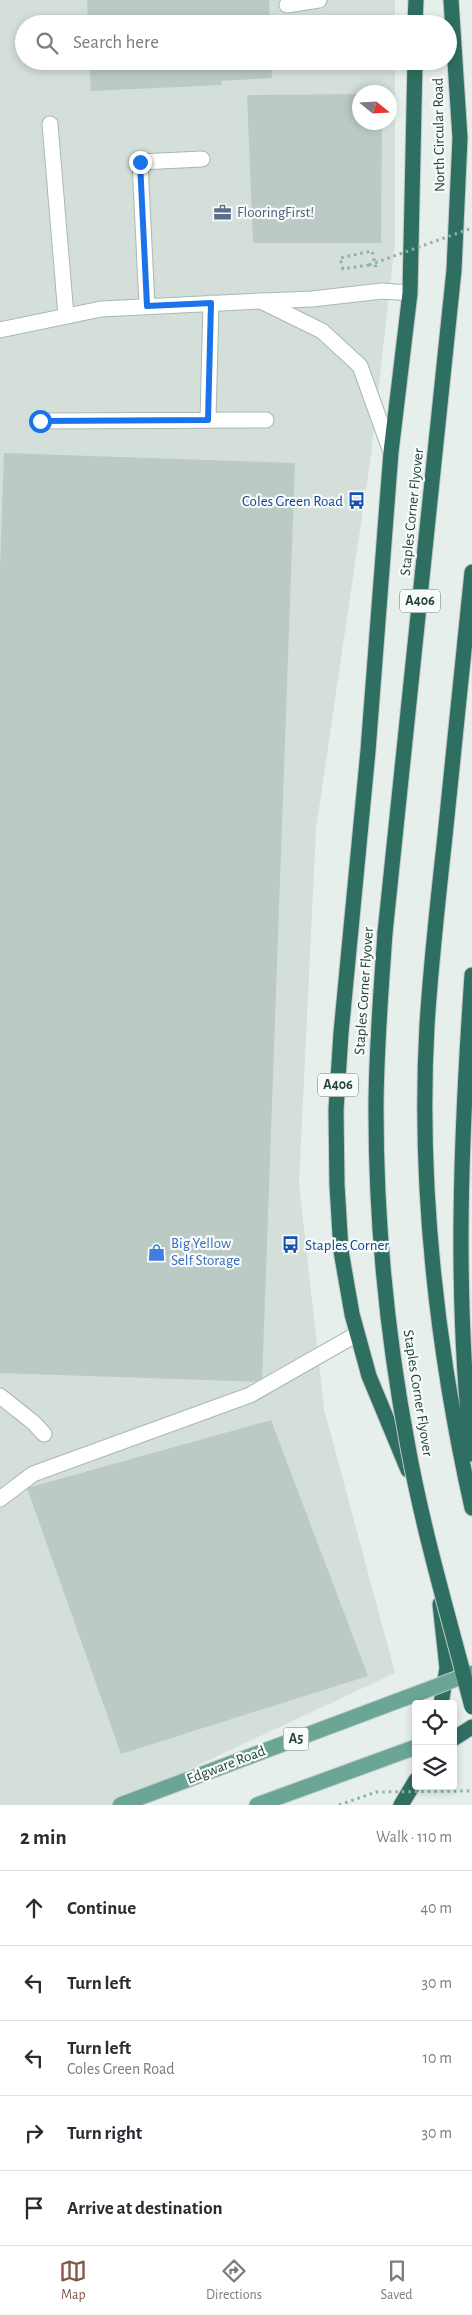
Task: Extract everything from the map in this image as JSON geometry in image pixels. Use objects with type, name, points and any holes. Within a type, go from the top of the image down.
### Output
[{"type":"highway","points":[[415,15],[416,0]]},
{"type":"highway","name":"North Circular Road","points":[[451,0],[452,15]]},
{"type":"highway","name":"A406","points":[[415,70],[410,293],[391,452],[368,751],[341,1033],[336,1110],[337,1186],[341,1251],[357,1334],[370,1376],[417,1495],[433,1552],[447,1668],[442,1700]]},
{"type":"highway","name":"North Circular Road","points":[[454,270],[460,138],[456,70]]},
{"type":"highway","name":"Staples Corner Flyover","points":[[454,270],[385,933],[378,1024],[376,1110],[379,1198],[385,1282],[408,1448],[472,1707]]},
{"type":"highway","name":"Staples Corner Flyover","points":[[472,572],[434,936],[427,1026],[428,1209],[433,1279],[444,1364],[457,1440],[472,1508]]},
{"type":"highway","points":[[472,975],[461,1199],[460,1267],[472,1454]]},
{"type":"highway","points":[[457,1736],[472,1726]]},
{"type":"highway","points":[[401,1804],[412,1786]]},
{"type":"main road","name":"Edgware Road","points":[[120,1805],[472,1673]]},
{"type":"main road","points":[[457,1731],[472,1726]]},
{"type":"main road","points":[[257,1805],[412,1748]]},
{"type":"street","points":[[287,5],[319,0]]},
{"type":"street","points":[[50,124],[66,316]]},
{"type":"street","points":[[147,306],[140,162],[202,158]]},
{"type":"street","points":[[0,330],[101,309],[312,299],[382,291],[410,293]]},
{"type":"street","points":[[261,301],[322,331],[360,366],[391,452]]},
{"type":"street","points":[[208,420],[211,303]]},
{"type":"street","points":[[40,421],[266,420]]},
{"type":"street","points":[[0,1499],[33,1474],[250,1395],[357,1334]]},
{"type":"street","points":[[0,1396],[34,1423],[44,1434]]},
{"type":"path","points":[[364,253],[340,258],[343,269],[369,265],[472,228]]},
{"type":"path","points":[[339,1805],[376,1792],[472,1791]]},
{"type":"shaded area","points":[[0,0],[395,0],[395,15],[15,15],[15,70],[395,70],[395,85],[352,85],[352,130],[395,130],[395,243],[371,455],[316,829],[299,1184],[324,1409],[395,1673],[113,1805],[0,1805]]},
{"type":"building","points":[[87,0],[269,0],[270,15],[88,15]]},
{"type":"building","points":[[90,70],[272,70],[272,78],[221,81],[222,85],[91,91]]},
{"type":"building","points":[[352,94],[352,130],[382,130],[381,243],[253,243],[247,95]]},
{"type":"building","points":[[4,453],[295,463],[262,1382],[0,1373],[0,566]]},
{"type":"building","points":[[271,1420],[368,1676],[121,1754],[27,1488]]},
{"type":"place","name":"FlooringFirst!","points":[[223,212]]},
{"type":"place","name":"Coles Green Road","points":[[357,501]]},
{"type":"place","name":"Staples Corner","points":[[291,1245]]},
{"type":"place","name":"Big Yellow Self Storage","points":[[157,1252]]},
{"type":"route","points":[[40,421],[208,420],[211,303],[147,306],[140,162]]}]
